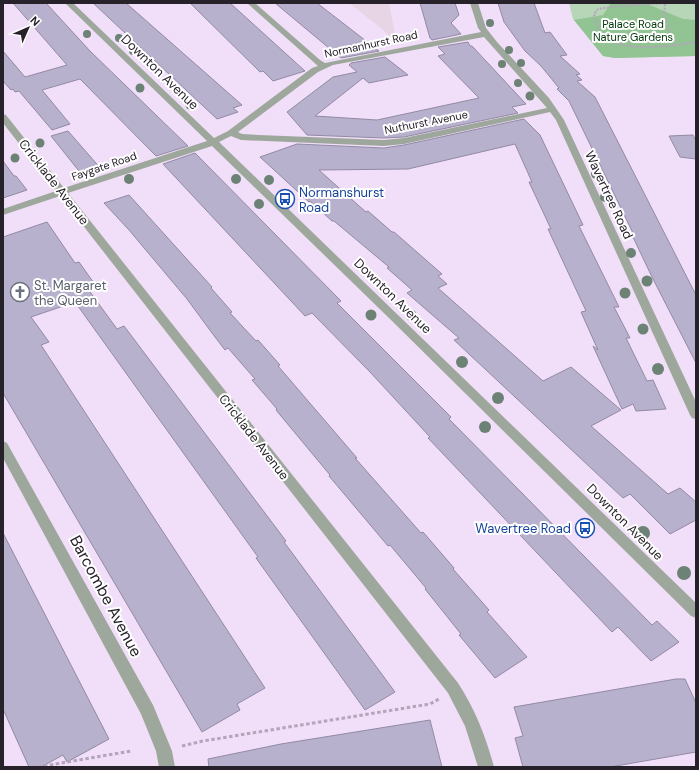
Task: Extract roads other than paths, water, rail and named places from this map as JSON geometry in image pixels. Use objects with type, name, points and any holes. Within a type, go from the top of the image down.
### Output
[{"type":"street","name":"Downton Avenue","points":[[69,3],[444,365],[696,612]]},
{"type":"street","points":[[251,3],[323,66]]},
{"type":"street","name":"Wavertree Road","points":[[474,3],[486,34],[553,109],[560,120],[696,415]]},
{"type":"street","name":"Normanhurst Road","points":[[213,142],[231,133],[315,70],[323,66],[341,60],[486,34]]},
{"type":"street","name":"Nuthurst Avenue","points":[[231,133],[241,137],[384,143],[404,141],[553,109]]},
{"type":"street","name":"Cricklade Avenue","points":[[3,118],[455,690],[464,704],[475,727],[486,767]]},
{"type":"street","name":"Faygate Road","points":[[3,212],[213,142]]},
{"type":"street","name":"Barcombe Avenue","points":[[3,446],[147,710],[164,751],[167,767]]},
{"type":"place","name":"Normanshurst Road","points":[[285,199]]},
{"type":"place","name":"St. Margaret the Queen","points":[[20,292]]},
{"type":"place","name":"Wavertree Road","points":[[585,528]]},
{"type":"park label","name":"Palace Road Nature Gardens","points":[[633,30]]}]
